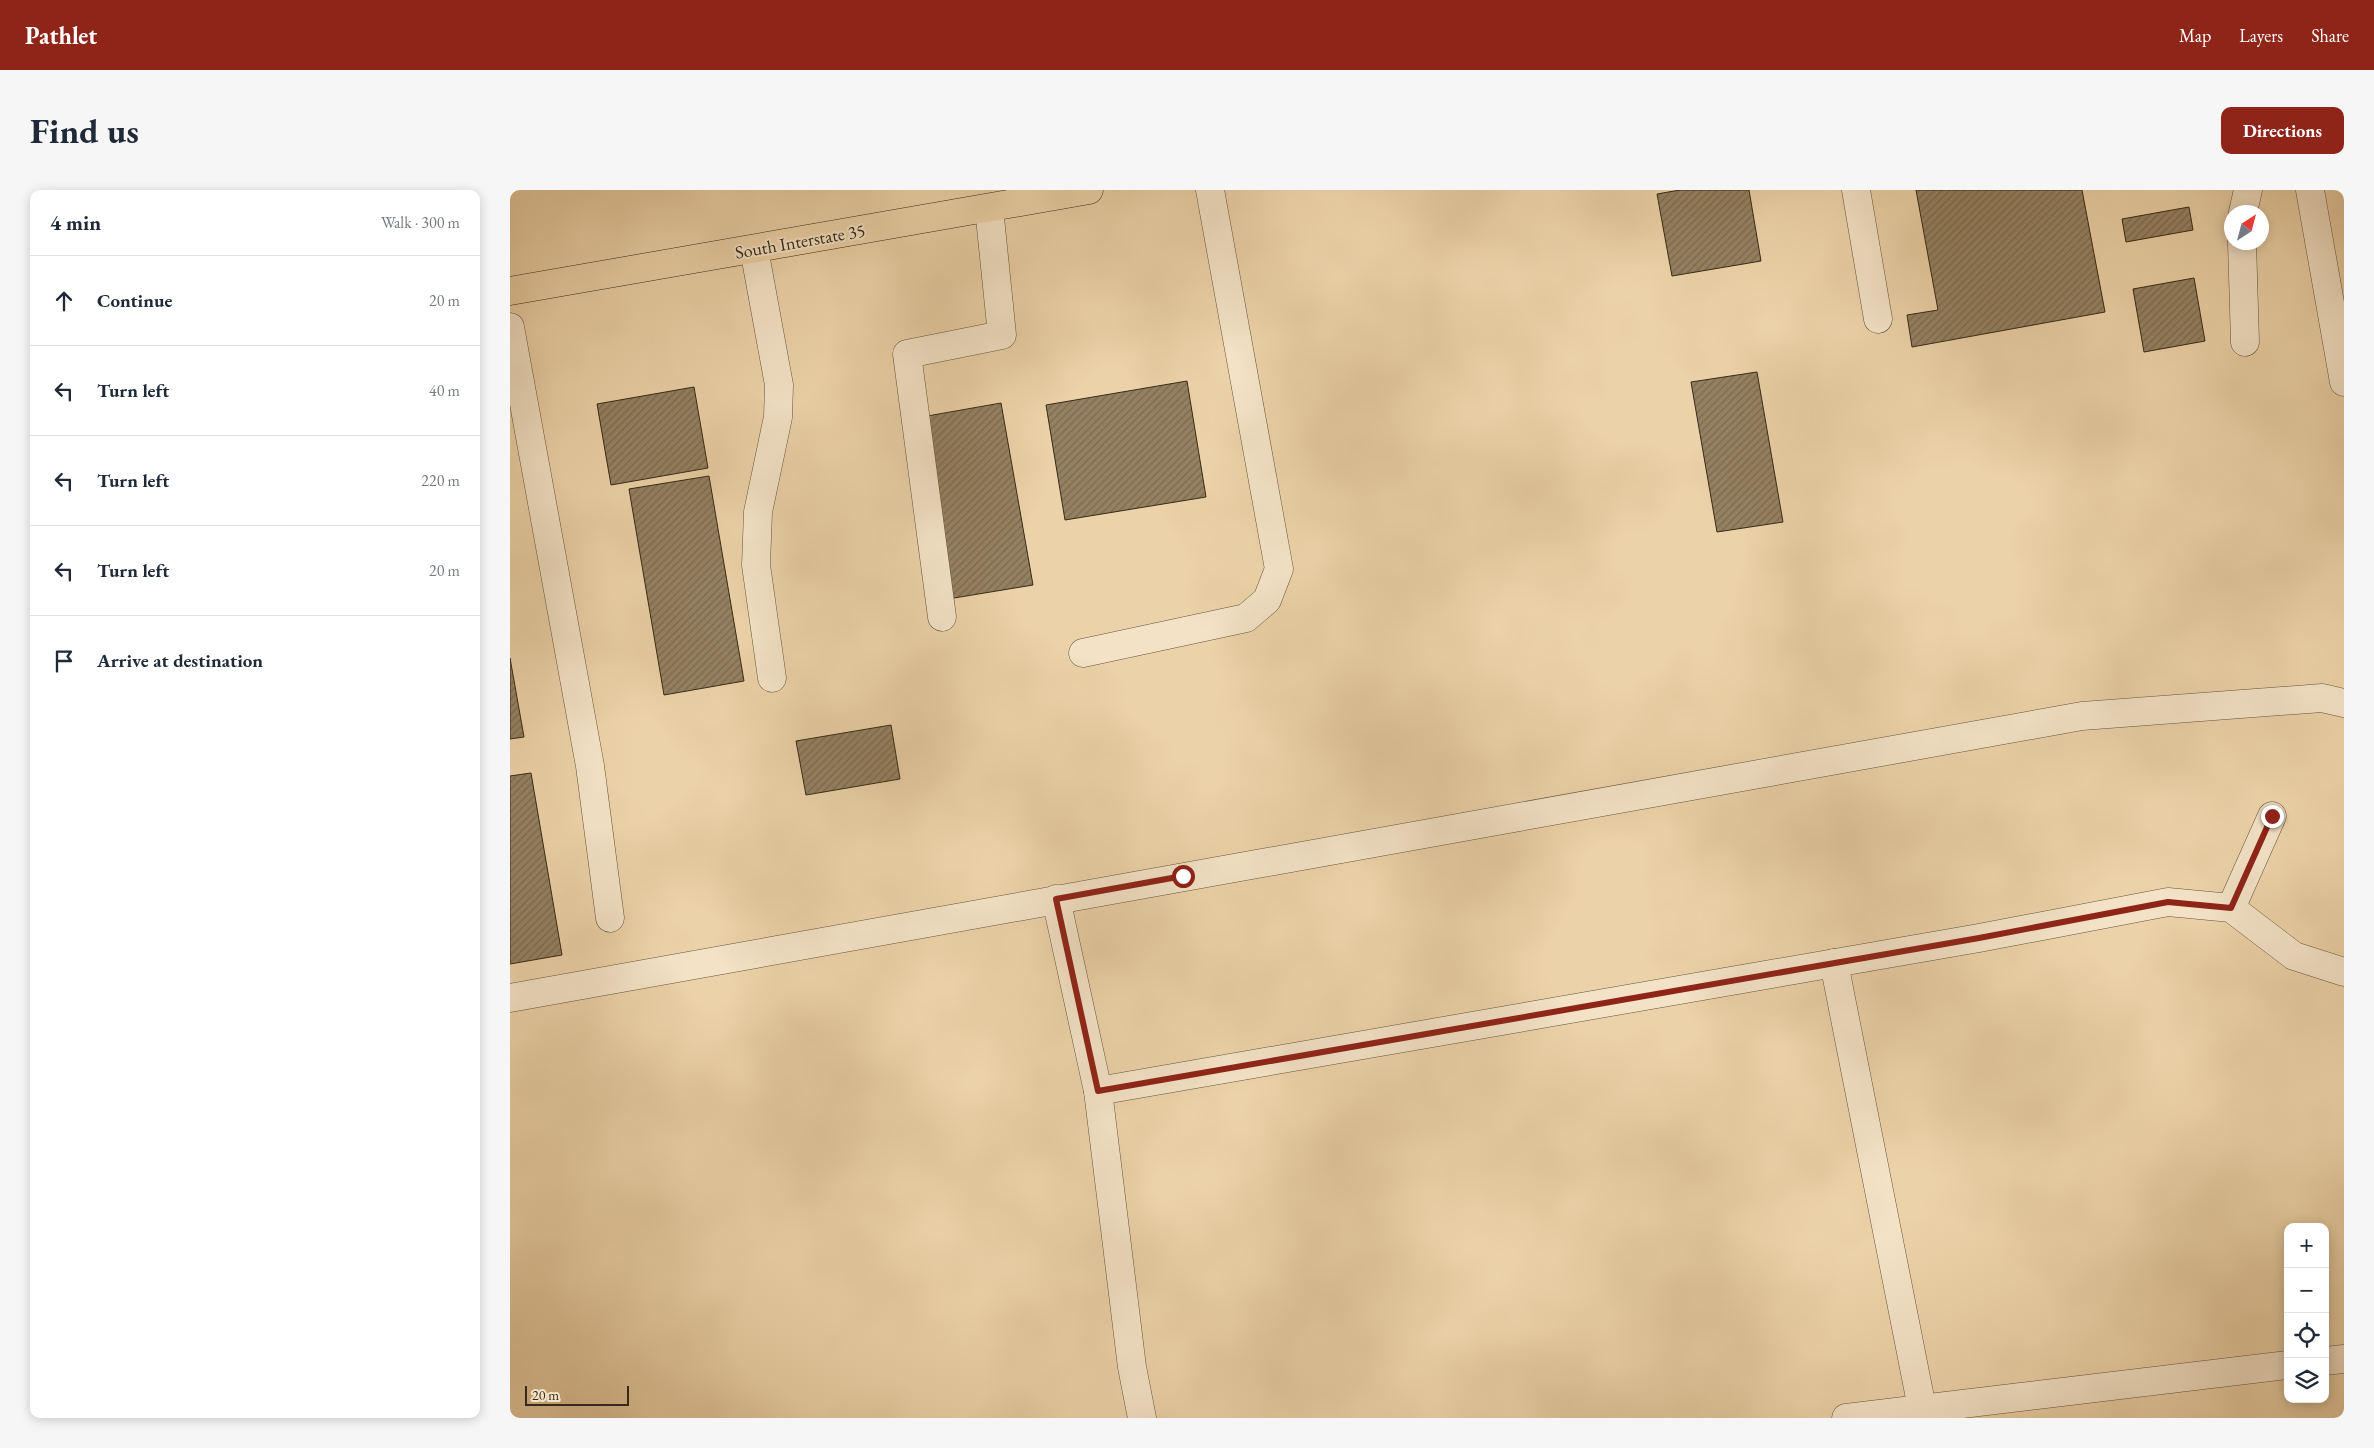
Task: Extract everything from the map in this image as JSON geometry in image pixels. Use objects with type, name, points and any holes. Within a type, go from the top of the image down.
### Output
[{"type":"main road","name":"South Interstate 35","points":[[510,291],[1089,190]]},
{"type":"street","points":[[1083,653],[1246,618],[1267,600],[1279,569],[1210,190]]},
{"type":"street","points":[[1856,190],[1878,319]]},
{"type":"street","points":[[2245,205],[2248,190]]},
{"type":"street","points":[[2310,190],[2344,382]]},
{"type":"street","points":[[942,617],[907,354],[1002,335],[989,208]]},
{"type":"street","points":[[754,249],[779,384],[778,417],[758,512],[756,565],[772,678]]},
{"type":"street","points":[[2242,250],[2245,342]]},
{"type":"street","points":[[510,327],[590,766],[610,918]]},
{"type":"street","points":[[510,998],[2082,716],[2322,698],[2344,703]]},
{"type":"street","points":[[2231,908],[2272,816]]},
{"type":"street","points":[[1056,899],[1098,1091],[1132,1367],[1142,1418]]},
{"type":"street","points":[[1098,1091],[1834,963],[2168,902],[2231,908],[2294,956],[2344,972]]},
{"type":"street","points":[[1834,963],[1922,1408]]},
{"type":"street","points":[[2329,1361],[2344,1359]]},
{"type":"street","points":[[1846,1418],[2284,1365]]},
{"type":"building","points":[[1680,190],[1749,190],[1761,261],[1672,276],[1657,194]]},
{"type":"building","points":[[1916,190],[2082,190],[2105,312],[1912,347],[1907,315],[1938,310]]},
{"type":"building","points":[[2189,207],[2193,230],[2126,242],[2122,219]]},
{"type":"building","points":[[2194,278],[2205,341],[2144,352],[2133,289]]},
{"type":"building","points":[[1757,372],[1783,522],[1717,532],[1691,382]]},
{"type":"building","points":[[1187,381],[1206,497],[1065,520],[1046,405]]},
{"type":"building","points":[[694,387],[708,468],[611,485],[597,404]]},
{"type":"building","points":[[1001,403],[1033,585],[948,599],[916,418]]},
{"type":"building","points":[[709,476],[744,681],[664,695],[629,489]]},
{"type":"building","points":[[510,658],[524,737],[510,739]]},
{"type":"building","points":[[891,725],[900,779],[806,795],[796,741]]},
{"type":"building","points":[[531,773],[562,955],[510,964],[510,776]]},
{"type":"route","points":[[1183,876],[1056,899],[1098,1091],[1979,938],[2168,902],[2231,908],[2272,816]]}]
